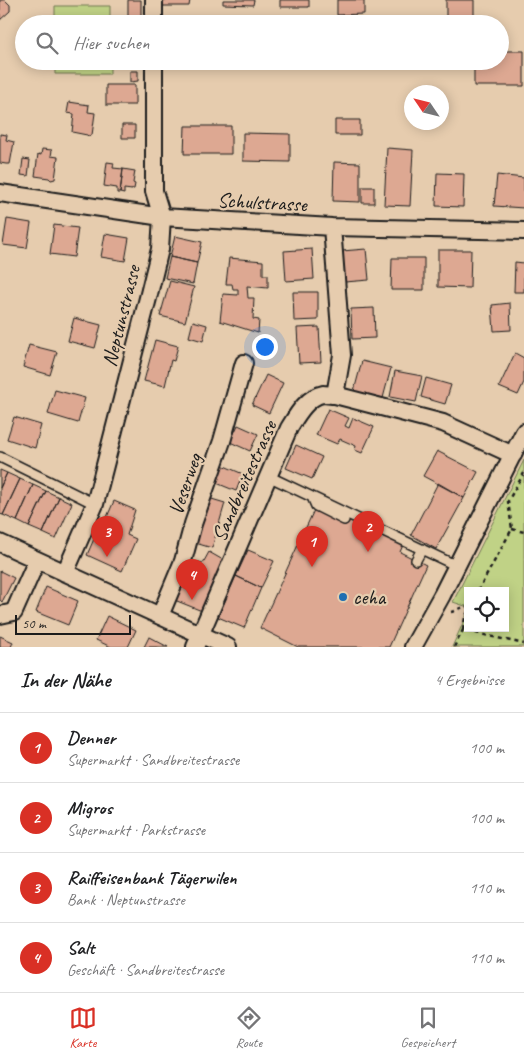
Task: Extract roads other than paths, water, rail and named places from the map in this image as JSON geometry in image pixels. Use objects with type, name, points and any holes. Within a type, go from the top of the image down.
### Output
[{"type":"street","points":[[154,0],[154,15]]},
{"type":"street","name":"Neptunstrasse","points":[[65,573],[95,504],[160,249],[162,217],[154,190],[154,70]]},
{"type":"street","name":"Schulstrasse","points":[[0,193],[162,217],[332,227],[524,231]]},
{"type":"street","points":[[332,227],[342,355],[335,395]]},
{"type":"street","name":"Veserweg","points":[[160,616],[183,560],[193,524],[222,441],[244,363]]},
{"type":"street","name":"Sandbreitestrasse","points":[[198,641],[289,428],[299,411],[311,400],[322,394],[335,395],[444,423],[513,455]]},
{"type":"street","points":[[413,647],[457,566],[524,432]]},
{"type":"street","points":[[0,543],[160,616],[198,641],[228,647]]},
{"type":"street","points":[[0,615],[14,612],[37,560]]},
{"type":"lane","points":[[0,457],[95,504]]},
{"type":"lane","points":[[268,476],[457,566]]},
{"type":"lane","points":[[312,497],[316,506],[344,520]]},
{"type":"lane","points":[[416,560],[422,549]]},
{"type":"place","name":"Migros","points":[[368,552]]},
{"type":"place","name":"Raiffeisenbank Tägerwilen","points":[[107,557]]},
{"type":"place","name":"Denner","points":[[312,567]]},
{"type":"place","name":"ceha","points":[[343,597]]},
{"type":"place","name":"Salt","points":[[192,600]]}]
